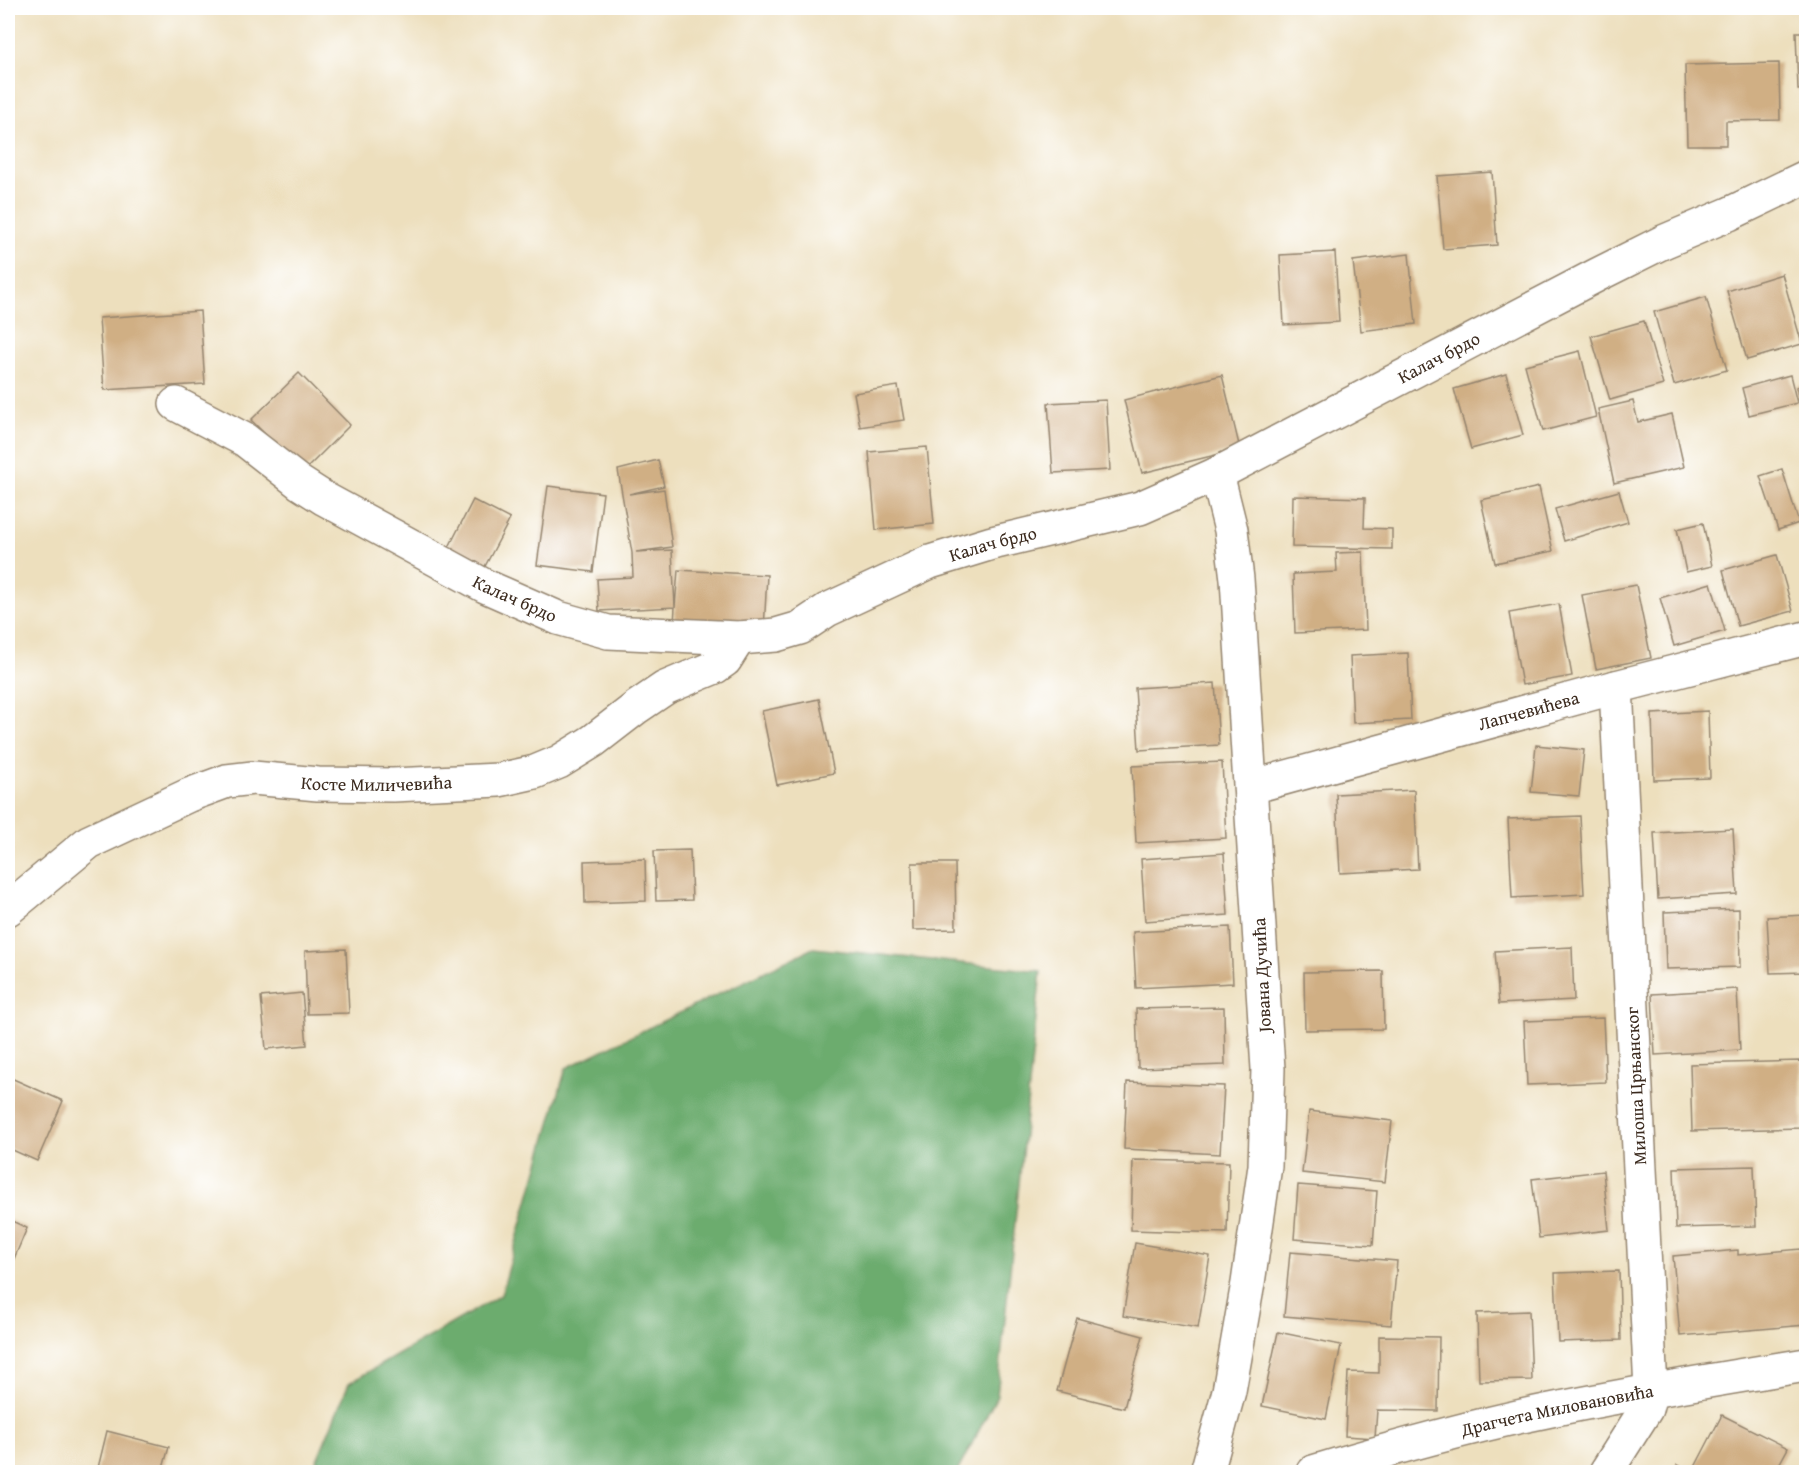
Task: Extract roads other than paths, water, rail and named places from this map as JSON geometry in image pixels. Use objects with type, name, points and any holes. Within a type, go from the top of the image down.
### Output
[{"type":"street","name":"Калач брдо","points":[[176,404],[245,440],[325,500],[485,586],[558,618],[608,632],[739,638],[776,635],[800,627],[827,610],[930,562],[992,543],[1140,508],[1217,474],[1662,242],[1729,214],[1806,177]]},
{"type":"street","name":"Јована Дучића","points":[[1207,1473],[1229,1390],[1248,1283],[1264,1166],[1268,1069],[1237,579],[1231,530],[1217,474]]},
{"type":"street","name":"Косте Миличевића","points":[[8,909],[89,842],[179,799],[227,781],[253,778],[318,784],[393,785],[499,780],[535,772],[559,762],[592,741],[665,688],[725,660],[739,638]]},
{"type":"street","name":"Лапчевићева","points":[[1251,787],[1616,687],[1806,638]]},
{"type":"street","name":"Милоша Црњанског","points":[[1606,1473],[1646,1409],[1652,1390],[1616,687]]},
{"type":"street","name":"Драгчета Миловановића","points":[[1313,1473],[1430,1438],[1544,1411],[1652,1390],[1806,1365]]}]
